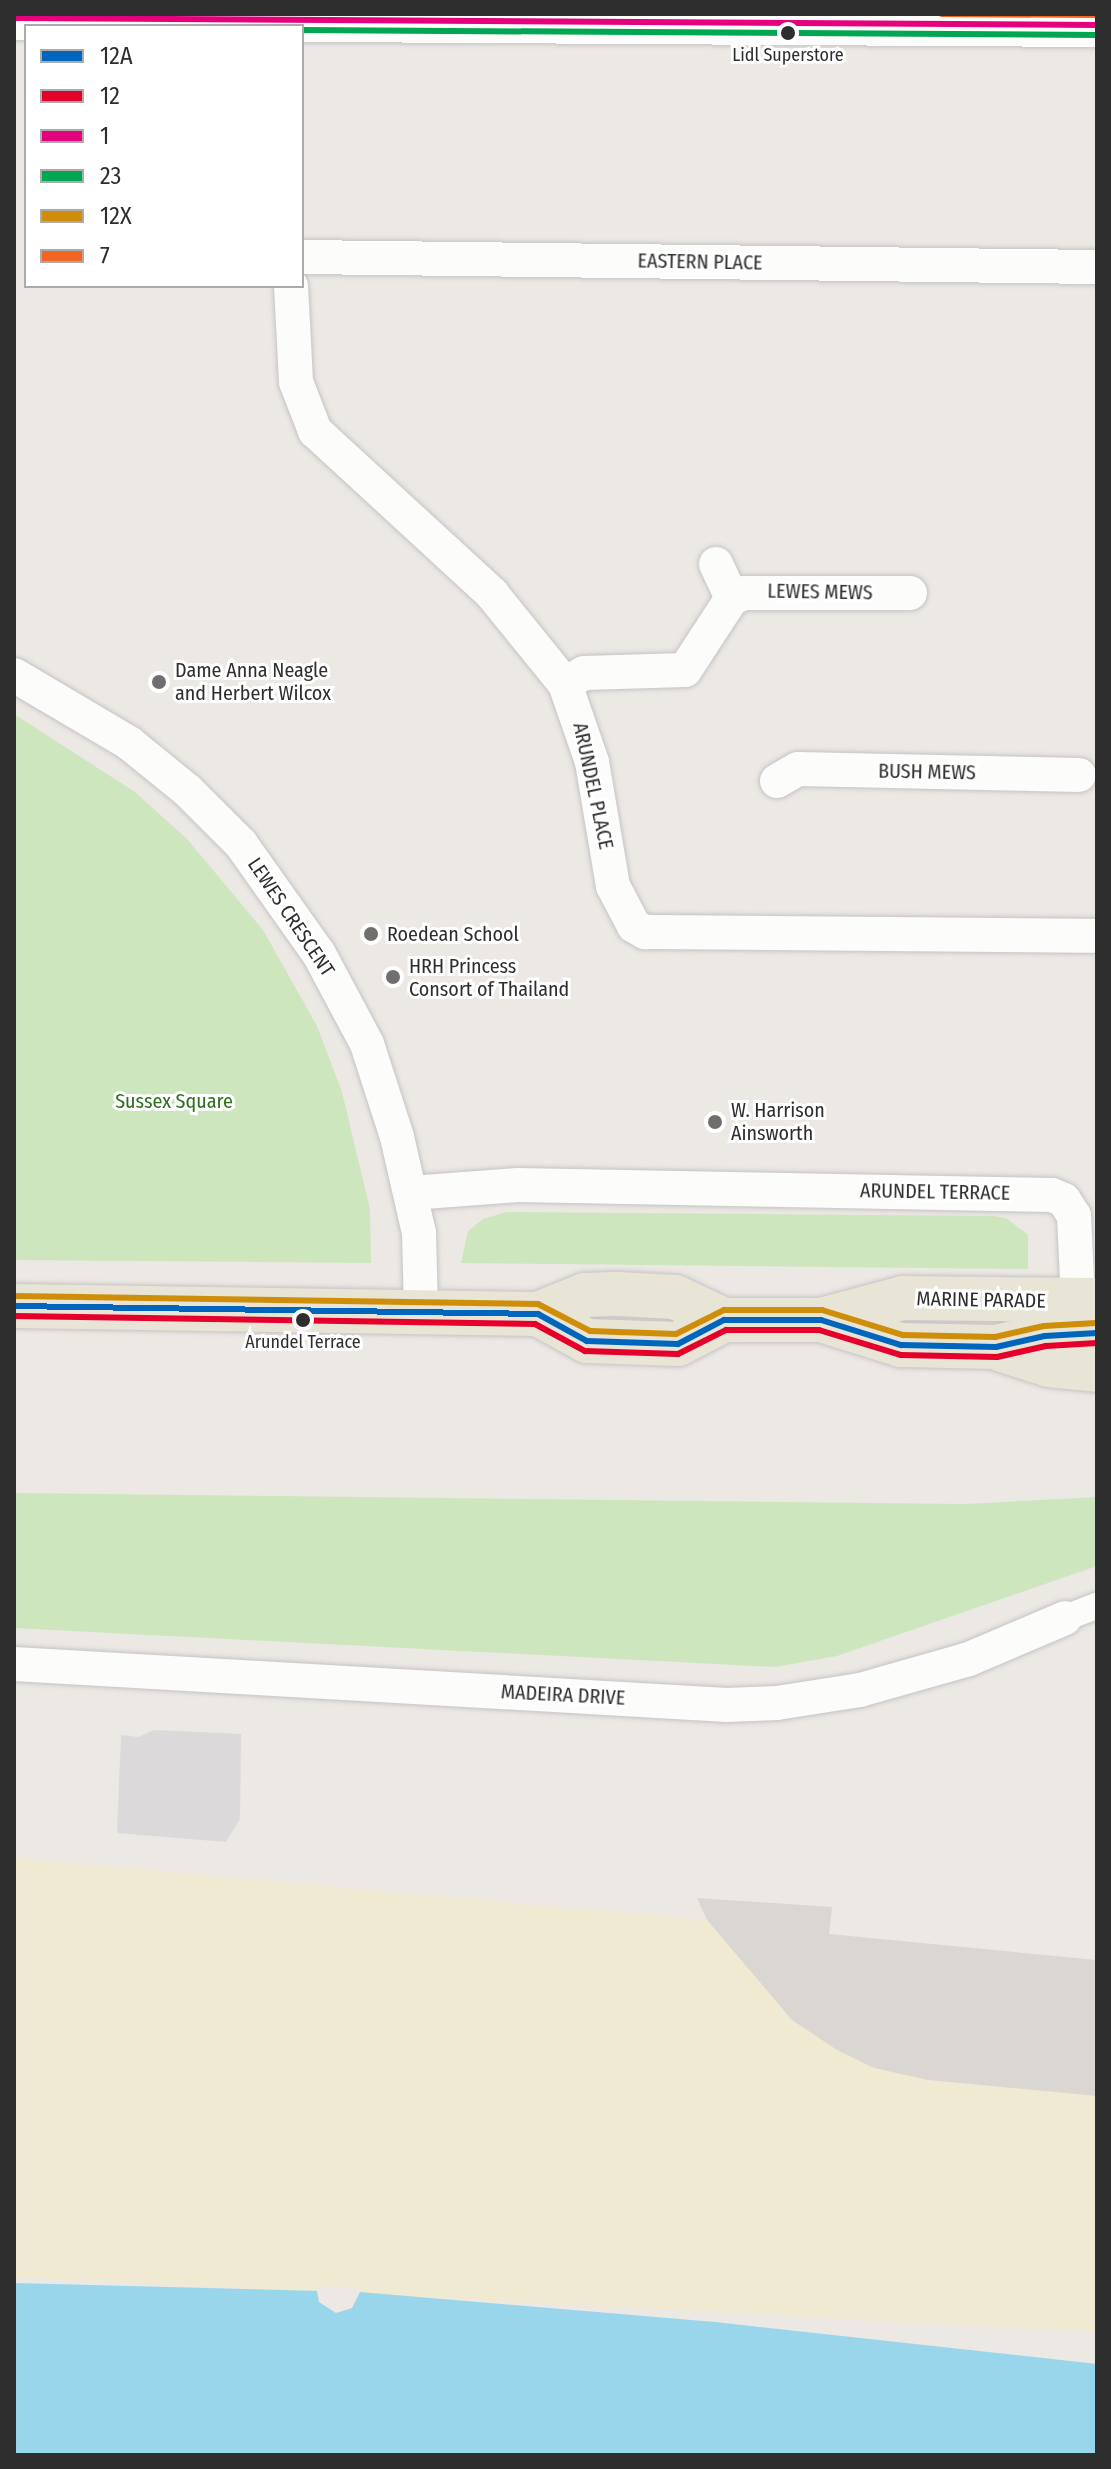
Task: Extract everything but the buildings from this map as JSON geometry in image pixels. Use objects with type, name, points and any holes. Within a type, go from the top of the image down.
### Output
[{"type":"main road","points":[[14,18],[294,24],[376,18],[1097,25]]},
{"type":"main road","name":"MARINE PARADE","points":[[14,1306],[421,1309],[538,1314],[585,1295],[618,1294],[675,1297],[724,1320],[821,1320],[903,1298],[1091,1312]]},
{"type":"main road","points":[[821,1320],[901,1345],[996,1347],[1045,1336],[1091,1312]]},
{"type":"main road","points":[[996,1347],[1049,1365],[1097,1370]]},
{"type":"street","name":"EASTERN PLACE","points":[[304,257],[1097,267]]},
{"type":"street","name":"ARUNDEL PLACE","points":[[291,288],[296,382],[315,431],[492,594],[565,684],[590,751],[613,886],[625,916],[645,932],[1097,936]]},
{"type":"street","points":[[565,684],[584,673],[685,670],[732,598],[716,564]]},
{"type":"street","name":"LEWES MEWS","points":[[732,598],[760,591],[910,593]]},
{"type":"street","name":"LEWES CRESCENT","points":[[14,675],[129,743],[188,791],[241,844],[283,899],[319,954],[367,1044],[411,1193],[419,1233],[421,1309]]},
{"type":"street","name":"BUSH MEWS","points":[[777,781],[798,769],[1079,775]]},
{"type":"street","name":"ARUNDEL TERRACE","points":[[411,1193],[518,1185],[1052,1195],[1064,1200],[1074,1216],[1091,1312]]},
{"type":"street","name":"MADEIRA DRIVE","points":[[14,1664],[178,1670],[312,1684],[777,1703],[860,1690],[969,1659],[1097,1606]]},
{"type":"shaded area","points":[[154,1730],[241,1734],[240,1819],[226,1842],[117,1833],[121,1735],[138,1737]]},
{"type":"shaded area","points":[[697,1898],[832,1907],[829,1934],[1097,1960],[1097,2096],[928,2080],[874,2068],[837,2050],[792,2020],[707,1920]]},
{"type":"green space","name":"Sussex Square","points":[[14,714],[135,792],[187,839],[263,930],[317,1026],[342,1092],[370,1209],[371,1263],[14,1260]]},
{"type":"green space","points":[[506,1212],[993,1216],[1006,1218],[1028,1235],[1028,1269],[461,1263],[468,1231],[483,1219]]},
{"type":"green space","points":[[14,1493],[965,1504],[1097,1497],[1097,1566],[837,1656],[775,1667],[14,1628]]},
{"type":"sand","points":[[14,1858],[707,1920],[792,2020],[874,2068],[928,2080],[1097,2096],[1097,2332],[14,2277]]},
{"type":"water","points":[[14,2283],[360,2292],[715,2322],[1097,2364],[1097,2455],[14,2455]]},
{"type":"pier","points":[[316,2286],[360,2288],[360,2292],[352,2308],[336,2313],[319,2302]]},
{"type":"transit line","name":"7","points":[[942,14],[1097,15]]},
{"type":"transit line","name":"1","points":[[14,18],[1097,25]]},
{"type":"transit line","name":"23","points":[[304,30],[1097,35]]},
{"type":"transit line","name":"12X","points":[[14,1296],[538,1304],[590,1331],[676,1334],[724,1310],[822,1310],[903,1335],[995,1337],[1044,1326],[1096,1323]]},
{"type":"transit line","name":"12A","points":[[14,1306],[538,1314],[587,1341],[678,1344],[724,1320],[821,1320],[901,1345],[996,1347],[1045,1336],[1097,1333]]},
{"type":"transit line","name":"12","points":[[14,1316],[535,1324],[585,1351],[678,1354],[726,1330],[819,1330],[901,1355],[997,1357],[1046,1346],[1097,1343]]},
{"type":"place","name":"Lidl Superstore","points":[[788,33]]},
{"type":"place","name":"Dame Anna Neagle and Herbert Wilcox","points":[[159,682]]},
{"type":"place","name":"Roedean School","points":[[371,934]]},
{"type":"place","name":"HRH Princess Consort of Thailand","points":[[393,977]]},
{"type":"place","name":"W. Harrison Ainsworth","points":[[715,1122]]},
{"type":"place","name":"Arundel Terrace","points":[[303,1320]]}]
